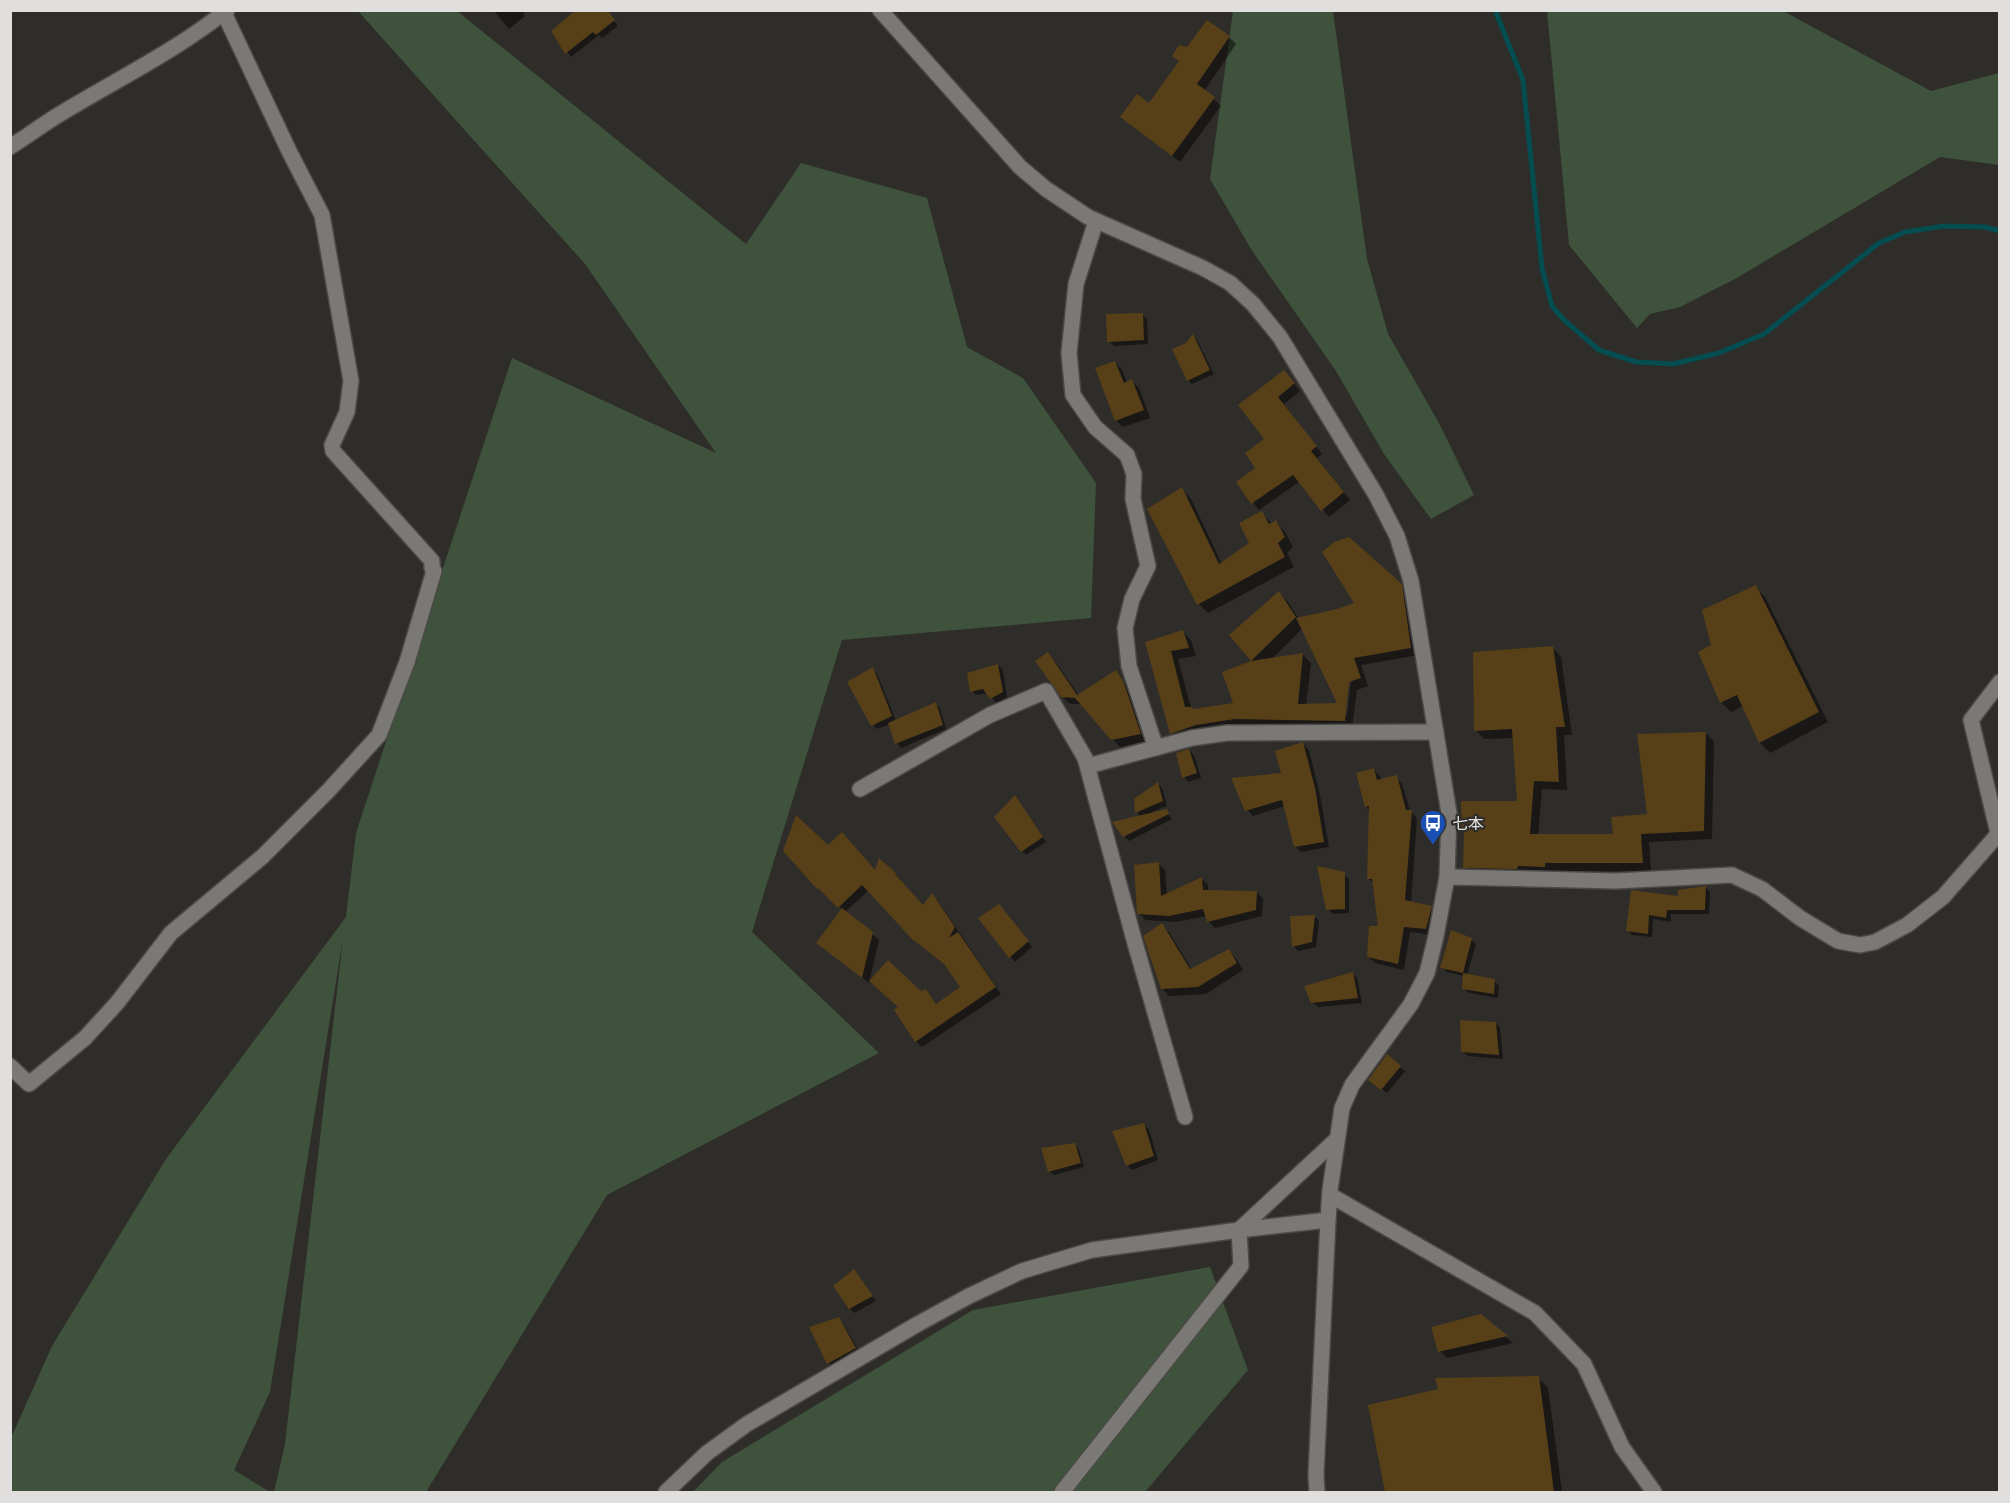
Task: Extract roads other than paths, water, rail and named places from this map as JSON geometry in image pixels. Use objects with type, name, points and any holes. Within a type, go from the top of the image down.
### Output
[{"type":"street","points":[[880,10],[1020,167],[1046,189],[1096,221],[1203,268],[1230,283],[1253,304],[1280,337],[1376,495],[1397,536],[1411,581],[1449,813],[1448,877],[1427,974],[1410,1004],[1352,1085],[1342,1108],[1328,1220],[1317,1492]]},
{"type":"street","points":[[10,147],[63,111],[120,80],[207,26],[225,12],[322,215],[351,381],[347,412],[332,445],[333,451],[432,561],[434,571],[406,662],[379,735],[329,790],[262,857],[171,933],[117,1004],[85,1038],[29,1084],[10,1066]]},
{"type":"street","points":[[1096,221],[1076,284],[1070,353],[1073,395],[1095,428],[1127,455],[1134,474],[1133,499],[1148,566],[1132,599],[1125,628],[1129,666],[1156,748]]},
{"type":"street","points":[[1448,877],[1616,880],[1732,875],[1762,889],[1800,918],[1838,941],[1860,945],[1875,942],[1907,925],[1943,897],[1999,833],[1971,720],[2000,682]]},
{"type":"street","points":[[860,789],[990,715],[1046,691],[1088,766],[1133,936],[1185,1117]]},
{"type":"street","points":[[1088,766],[1192,738],[1227,733],[1436,732]]},
{"type":"street","points":[[1239,1230],[1337,1139]]},
{"type":"street","points":[[1330,1195],[1535,1313],[1584,1364],[1622,1446],[1654,1492]]},
{"type":"street","points":[[666,1492],[707,1453],[747,1424],[916,1325],[1022,1271],[1092,1251],[1328,1220]]},
{"type":"street","points":[[1062,1492],[1241,1266],[1239,1230]]},
{"type":"waterway","points":[[1495,10],[1523,80],[1542,268],[1552,306],[1564,320],[1599,350],[1636,362],[1673,364],[1719,353],[1764,334],[1879,243],[1905,232],[1944,226],[1985,227],[2000,231]]},
{"type":"place","name":"七本","points":[[1433,846]]}]
